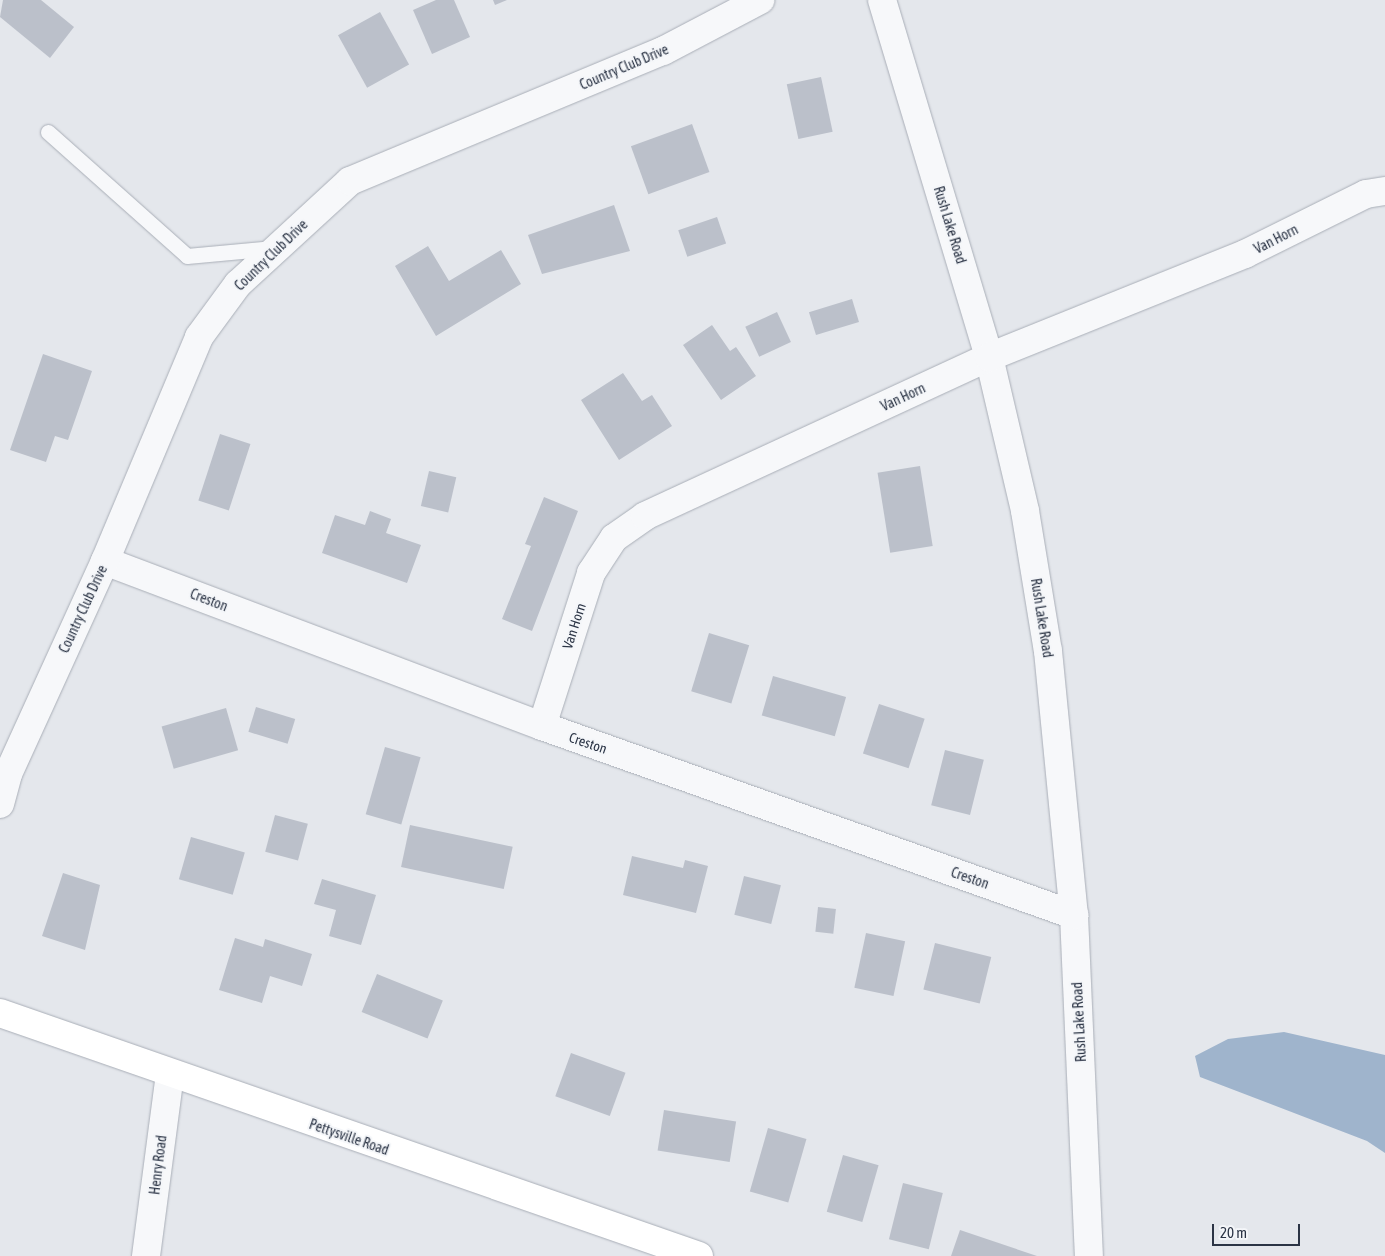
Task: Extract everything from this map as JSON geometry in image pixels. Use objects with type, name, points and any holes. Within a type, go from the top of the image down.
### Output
[{"type":"main road","name":"Pettysville Road","points":[[0,1013],[170,1074],[699,1256]]},
{"type":"street","name":"Country Club Drive","points":[[0,804],[8,774],[106,561],[199,337],[238,284],[350,181],[663,51],[760,0]]},
{"type":"street","name":"Rush Lake Road","points":[[882,0],[989,357],[1025,511],[1048,651],[1074,915],[1089,1256]]},
{"type":"street","name":"Van Horn","points":[[542,726],[591,573],[614,538],[645,516],[989,357],[1246,254],[1366,194],[1385,191]]},
{"type":"street","name":"Creston","points":[[106,561],[542,726],[1074,915]]},
{"type":"street","name":"Henry Road","points":[[146,1256],[170,1074]]},
{"type":"lane","points":[[48,132],[187,256],[278,247]]},
{"type":"water","points":[[1284,1032],[1385,1055],[1385,1153],[1367,1141],[1200,1077],[1195,1056],[1228,1039]]},
{"type":"building","points":[[3,0],[41,0],[74,27],[50,58],[0,17]]},
{"type":"building","points":[[436,0],[454,0],[470,37],[432,54],[413,10]]},
{"type":"building","points":[[493,0],[507,0],[495,5]]},
{"type":"building","points":[[380,12],[409,64],[367,88],[338,35]]},
{"type":"building","points":[[821,77],[833,132],[798,139],[787,84]]},
{"type":"building","points":[[692,124],[709,172],[648,194],[631,146]]},
{"type":"building","points":[[614,205],[630,251],[542,274],[528,235]]},
{"type":"building","points":[[717,217],[726,243],[687,257],[678,230]]},
{"type":"building","points":[[428,246],[449,281],[501,250],[521,284],[436,336],[395,266]]},
{"type":"building","points":[[852,299],[859,322],[816,335],[809,312]]},
{"type":"building","points":[[777,312],[791,342],[759,357],[745,327]]},
{"type":"building","points":[[712,325],[730,351],[736,347],[756,376],[721,400],[683,345]]},
{"type":"building","points":[[43,354],[92,371],[68,440],[55,436],[46,462],[10,450]]},
{"type":"building","points":[[623,373],[642,401],[652,395],[672,426],[619,460],[581,400]]},
{"type":"building","points":[[220,434],[250,444],[229,510],[198,501]]},
{"type":"building","points":[[920,466],[933,546],[890,553],[878,473]]},
{"type":"building","points":[[429,471],[456,477],[448,512],[421,506]]},
{"type":"building","points":[[544,497],[578,511],[532,631],[502,619],[531,546],[525,544]]},
{"type":"building","points":[[370,511],[391,519],[386,533],[421,545],[407,583],[322,553],[335,515],[365,525]]},
{"type":"building","points":[[709,633],[749,645],[731,704],[691,691]]},
{"type":"building","points":[[773,676],[846,697],[835,736],[762,715]]},
{"type":"building","points":[[879,704],[925,719],[909,768],[863,753]]},
{"type":"building","points":[[256,707],[295,719],[288,744],[248,732]]},
{"type":"building","points":[[226,708],[238,750],[174,769],[162,726]]},
{"type":"building","points":[[385,747],[421,757],[401,824],[366,814]]},
{"type":"building","points":[[945,750],[984,760],[970,815],[931,805]]},
{"type":"building","points":[[275,815],[308,824],[298,861],[265,852]]},
{"type":"building","points":[[410,825],[513,847],[504,889],[401,867]]},
{"type":"building","points":[[191,837],[245,852],[233,895],[179,879]]},
{"type":"building","points":[[632,856],[683,868],[685,860],[708,866],[696,913],[623,895]]},
{"type":"building","points":[[63,873],[100,885],[85,950],[42,936]]},
{"type":"building","points":[[744,876],[781,885],[771,924],[734,915]]},
{"type":"building","points":[[322,879],[376,895],[361,945],[329,936],[336,910],[314,904]]},
{"type":"building","points":[[818,907],[836,909],[833,934],[815,932]]},
{"type":"building","points":[[866,933],[905,941],[893,996],[854,988]]},
{"type":"building","points":[[235,938],[263,947],[265,939],[312,954],[302,986],[270,976],[262,1003],[219,990]]},
{"type":"building","points":[[935,943],[991,957],[980,1004],[923,990]]},
{"type":"building","points":[[377,974],[443,1001],[427,1039],[362,1012]]},
{"type":"building","points":[[571,1053],[626,1073],[610,1116],[555,1096]]},
{"type":"building","points":[[664,1110],[736,1121],[730,1162],[658,1150]]},
{"type":"building","points":[[768,1128],[806,1139],[788,1202],[750,1191]]},
{"type":"building","points":[[843,1155],[879,1165],[862,1222],[827,1212]]},
{"type":"building","points":[[903,1183],[943,1193],[929,1249],[889,1239]]},
{"type":"building","points":[[960,1230],[1037,1256],[951,1256]]}]
